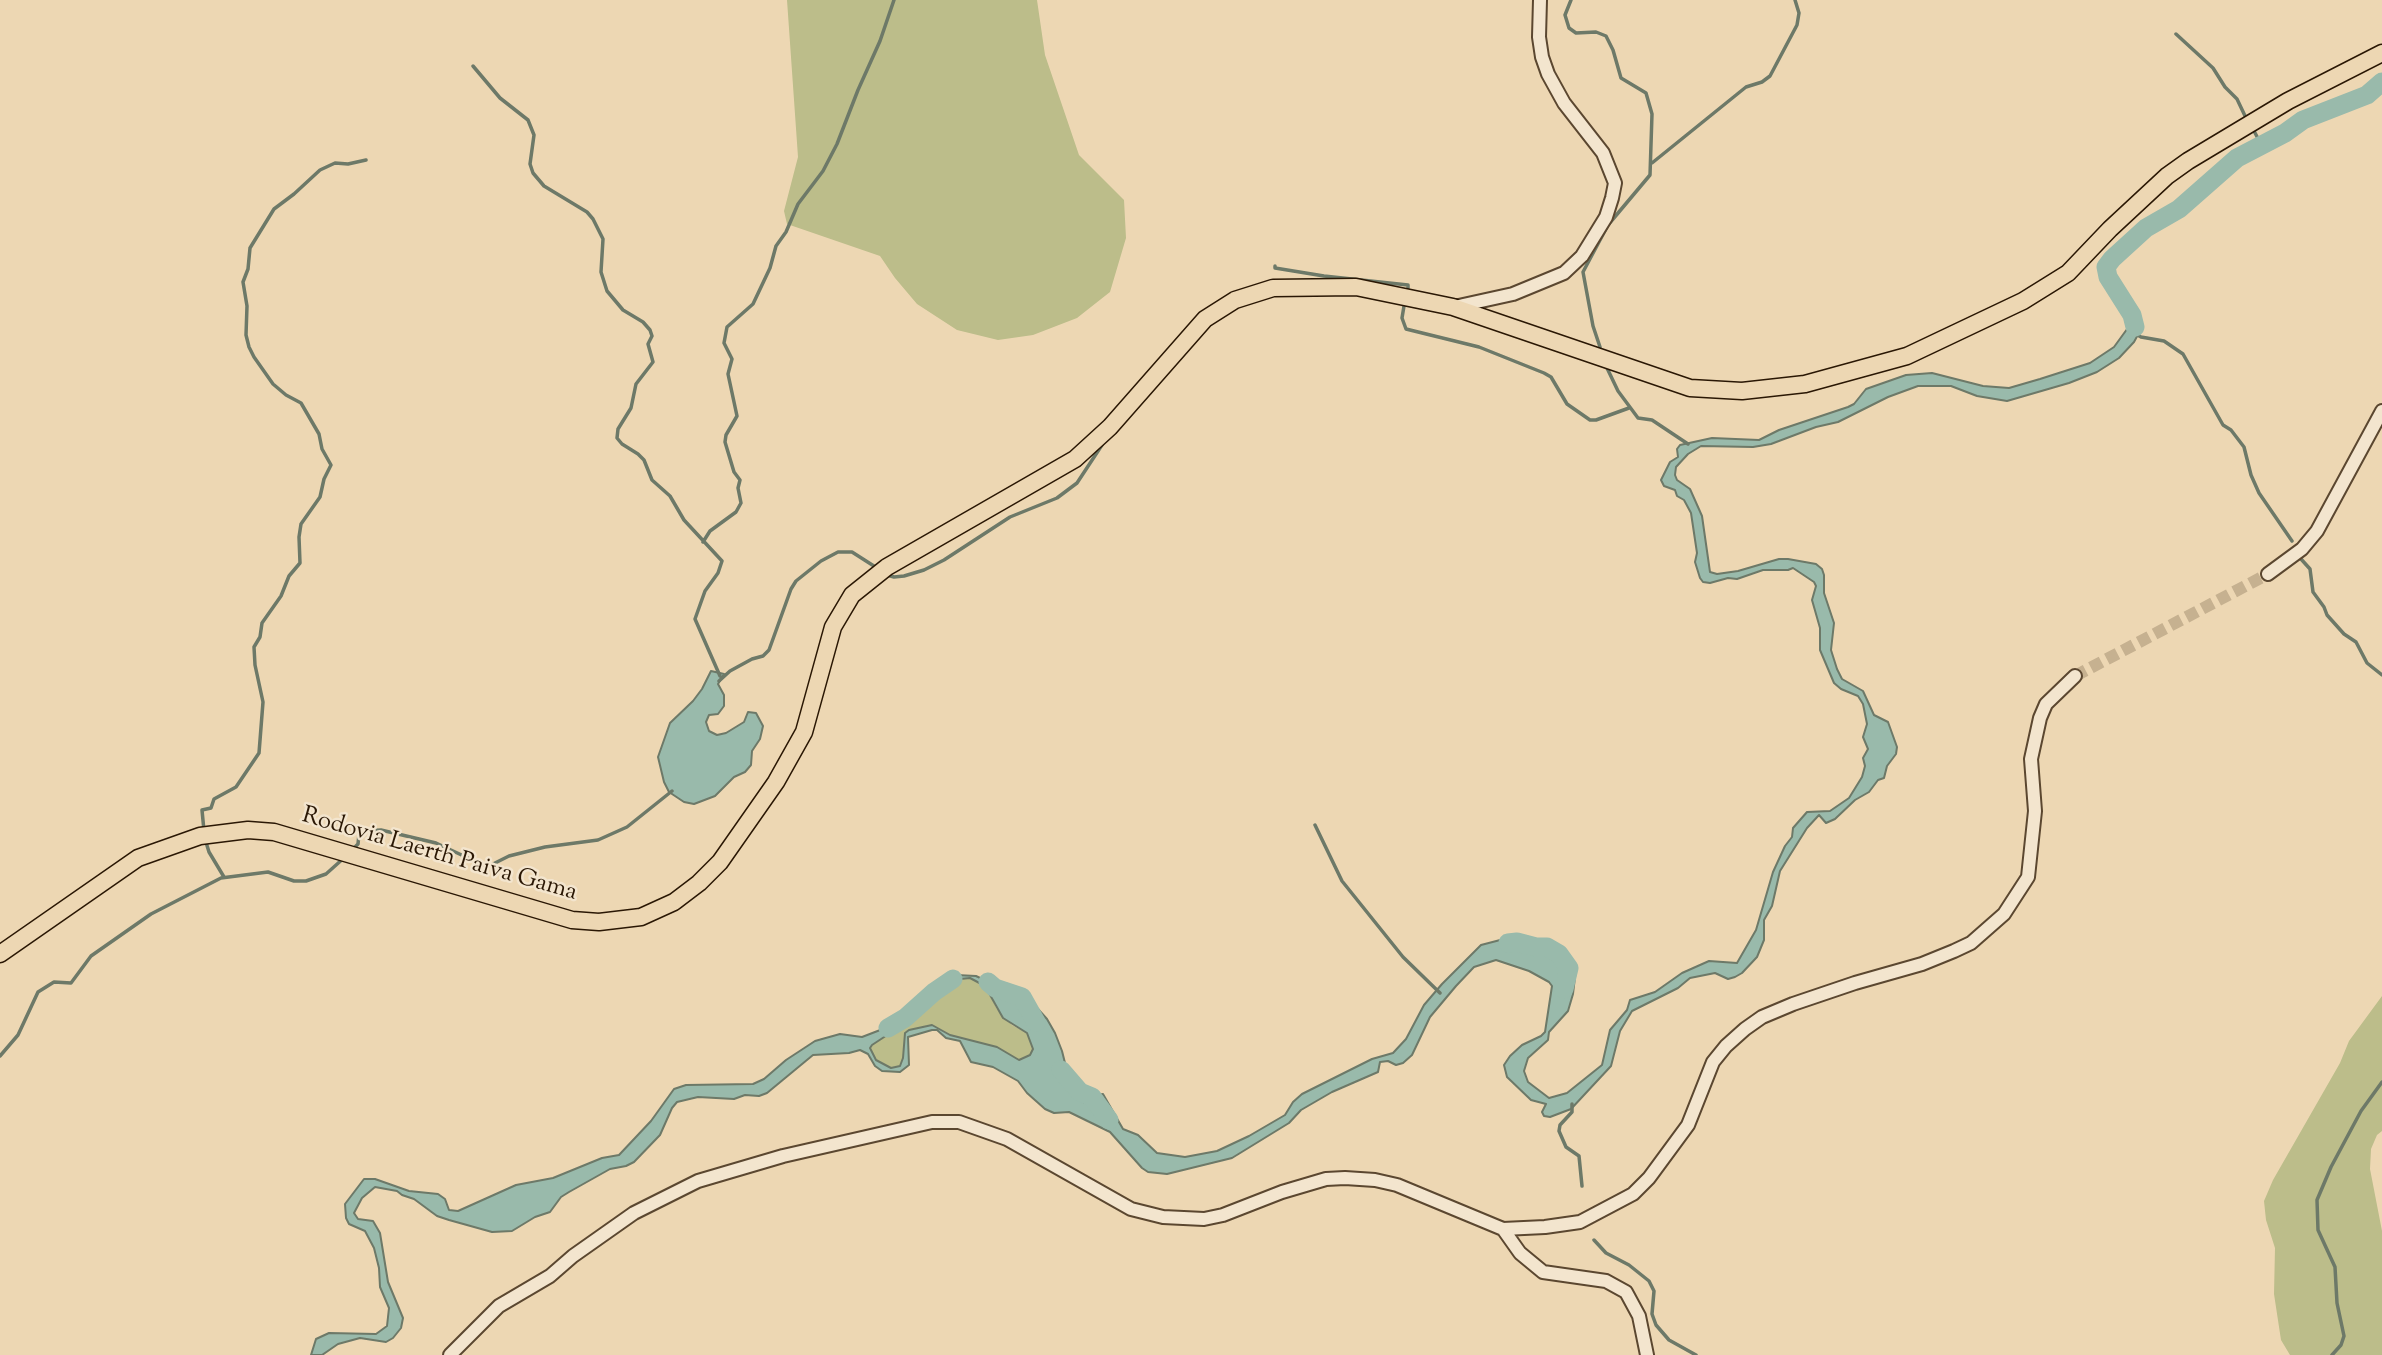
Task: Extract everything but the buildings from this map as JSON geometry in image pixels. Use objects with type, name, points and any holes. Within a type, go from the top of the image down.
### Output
[{"type":"main road","name":"Rodovia Laerth Paiva Gama","points":[[0,954],[138,858],[200,836],[248,830],[274,832],[572,920],[622,920],[657,911],[687,893],[720,862],[776,782],[804,732],[833,627],[852,595],[887,567],[1074,459],[1110,427],[1205,319],[1220,308],[1273,288],[1356,287],[1453,307],[1690,388],[1742,391],[1805,384],[1907,356],[2023,301],[2059,280],[2147,195],[2188,161],[2278,107],[2382,53]]},
{"type":"street","points":[[1453,307],[1513,294],[1564,273],[1582,257],[1606,217],[1612,198],[1615,183],[1603,153],[1564,103],[1542,57],[1539,0]]},
{"type":"street","points":[[2268,574],[2302,549],[2317,531],[2382,411]]},
{"type":"street","points":[[450,1355],[499,1306],[550,1276],[583,1248],[634,1213],[698,1181],[783,1156],[932,1122],[959,1122],[1007,1139],[1131,1209],[1163,1217],[1204,1219],[1223,1215],[1282,1192],[1326,1179],[1345,1178],[1397,1185],[1503,1229],[1580,1222],[1633,1194],[1649,1178],[1688,1125],[1713,1062],[1762,1017],[1842,987],[1922,964],[1954,951],[1970,943],[2004,914],[2028,877],[2035,811],[2031,759],[2040,718],[2046,704],[2075,676]]},
{"type":"street","points":[[1503,1229],[1520,1253],[1543,1272],[1606,1281],[1626,1292],[1639,1316],[1647,1355]]},
{"type":"green space","points":[[787,0],[1037,0],[1045,55],[1079,155],[1124,200],[1126,238],[1110,292],[1077,318],[1033,335],[998,340],[957,330],[917,304],[880,256],[787,224],[784,211],[798,157]]},
{"type":"green space","points":[[970,978],[985,986],[997,1009],[1012,1025],[1027,1033],[1033,1049],[1030,1055],[1019,1060],[997,1047],[950,1035],[932,1025],[905,1033],[900,1066],[891,1068],[876,1060],[869,1048],[906,1022],[914,1007],[946,985]]},
{"type":"green space","points":[[2382,996],[2382,1131],[2377,1135],[2371,1149],[2370,1169],[2382,1231],[2382,1355],[2290,1355],[2281,1340],[2274,1294],[2275,1248],[2266,1220],[2264,1201],[2273,1180],[2340,1063],[2349,1041]]},
{"type":"shaded area","points":[[2127,304],[2136,310],[2140,331],[2134,342],[2119,358],[2097,372],[2069,383],[2007,401],[1977,396],[1951,386],[1918,386],[1888,397],[1838,422],[1816,427],[1771,444],[1753,447],[1701,446],[1688,454],[1676,467],[1677,480],[1690,489],[1702,516],[1710,572],[1717,574],[1738,571],[1779,559],[1816,564],[1822,569],[1824,593],[1834,623],[1831,650],[1837,669],[1842,679],[1863,691],[1874,715],[1888,722],[1897,747],[1896,754],[1887,766],[1884,778],[1878,780],[1869,792],[1855,800],[1835,819],[1826,823],[1819,815],[1807,828],[1780,871],[1772,906],[1764,920],[1764,940],[1757,957],[1735,977],[1728,979],[1715,973],[1690,978],[1678,988],[1632,1011],[1620,1031],[1611,1066],[1571,1109],[1550,1117],[1544,1116],[1542,1112],[1546,1104],[1531,1100],[1507,1077],[1504,1065],[1510,1056],[1522,1045],[1545,1032],[1552,986],[1529,971],[1496,960],[1474,967],[1456,986],[1430,1017],[1412,1055],[1403,1063],[1396,1065],[1388,1061],[1380,1062],[1378,1072],[1332,1092],[1301,1110],[1289,1123],[1232,1158],[1167,1174],[1148,1172],[1142,1168],[1110,1132],[1069,1112],[1054,1113],[1045,1109],[1018,1081],[993,1067],[971,1062],[960,1041],[946,1038],[937,1030],[932,1030],[908,1037],[909,1065],[900,1072],[882,1071],[875,1066],[868,1054],[860,1050],[813,1055],[767,1093],[759,1096],[745,1095],[734,1099],[698,1097],[677,1102],[660,1135],[634,1162],[610,1169],[569,1192],[561,1197],[550,1212],[535,1217],[512,1231],[492,1232],[449,1220],[437,1216],[414,1199],[397,1191],[375,1187],[362,1198],[354,1213],[358,1219],[373,1221],[380,1233],[388,1282],[403,1318],[401,1328],[386,1342],[360,1338],[338,1344],[322,1355],[311,1355],[316,1339],[329,1333],[376,1334],[387,1326],[389,1308],[380,1287],[374,1248],[365,1231],[349,1224],[346,1218],[345,1204],[364,1179],[375,1179],[409,1191],[438,1194],[445,1199],[449,1210],[458,1211],[516,1185],[553,1178],[602,1158],[619,1155],[651,1121],[674,1089],[686,1085],[753,1084],[764,1079],[815,1041],[840,1034],[862,1037],[888,1027],[905,1015],[919,996],[932,986],[956,975],[976,976],[1005,990],[1012,997],[1026,1000],[1038,1009],[1055,1033],[1066,1067],[1083,1102],[1091,1104],[1098,1095],[1103,1094],[1123,1129],[1138,1135],[1157,1153],[1185,1157],[1217,1151],[1249,1136],[1285,1115],[1302,1094],[1372,1059],[1393,1053],[1406,1039],[1424,1005],[1481,945],[1504,939],[1520,940],[1546,952],[1555,961],[1574,964],[1576,969],[1568,1011],[1549,1032],[1548,1040],[1528,1058],[1524,1071],[1528,1082],[1549,1098],[1567,1093],[1602,1065],[1610,1030],[1627,1010],[1630,1000],[1655,992],[1682,973],[1709,961],[1737,963],[1756,930],[1773,872],[1792,837],[1793,828],[1807,812],[1830,811],[1849,798],[1862,777],[1865,766],[1863,758],[1868,749],[1863,737],[1867,724],[1863,704],[1858,696],[1834,683],[1820,650],[1820,628],[1812,600],[1816,586],[1814,582],[1793,568],[1763,570],[1737,579],[1728,578],[1710,583],[1703,582],[1700,578],[1695,562],[1697,553],[1691,513],[1675,490],[1664,486],[1661,480],[1670,462],[1678,457],[1677,449],[1680,445],[1712,438],[1759,440],[1779,430],[1848,407],[1854,404],[1866,389],[1906,375],[1932,373],[1983,386],[2009,388],[2090,363],[2114,347],[2130,325],[2121,306]],"holes":[[[970,978],[985,986],[1003,1018],[1027,1033],[1033,1049],[1030,1055],[1019,1060],[997,1047],[950,1035],[932,1025],[905,1033],[900,1066],[891,1068],[876,1060],[870,1048],[872,1045],[904,1024],[914,1007],[946,985]]]},
{"type":"shaded area","points":[[711,671],[724,674],[718,684],[724,695],[724,706],[718,714],[709,715],[706,722],[709,731],[717,735],[726,733],[744,722],[748,712],[756,713],[763,726],[760,739],[752,751],[751,765],[745,772],[734,777],[715,796],[694,804],[684,802],[669,792],[658,757],[670,723],[693,701]]},
{"type":"waterway","points":[[703,542],[710,531],[736,512],[741,503],[738,488],[740,480],[734,472],[725,442],[737,416],[728,374],[732,359],[724,343],[727,327],[753,304],[770,268],[776,246],[786,232],[798,204],[823,171],[837,144],[894,0]]},
{"type":"waterway","points":[[1571,0],[1565,15],[1569,28],[1576,33],[1596,32],[1606,36],[1621,78],[1646,93],[1652,114],[1650,175],[1608,225],[1583,272],[1593,326],[1600,347]]},
{"type":"waterway","points":[[1652,163],[1746,87],[1762,82],[1770,76],[1797,25],[1799,13],[1795,0]]},
{"type":"waterway","points":[[2176,34],[2213,68],[2225,87],[2237,99],[2246,118]]},
{"type":"waterway","points":[[473,66],[500,98],[528,120],[534,135],[530,164],[533,173],[544,186],[587,212],[593,219],[603,239],[601,272],[607,291],[623,310],[643,322],[650,330],[652,336],[648,344],[653,362],[636,384],[631,408],[618,429],[617,438],[644,460],[652,480],[670,496],[684,520],[722,561],[718,573],[705,591],[695,619],[720,676]]},
{"type":"waterway","points":[[2135,327],[2132,315],[2108,277],[2106,267],[2112,259],[2146,228],[2179,209],[2237,158],[2285,133],[2303,120],[2367,95],[2382,82]]},
{"type":"waterway","points":[[2254,131],[2262,146]]},
{"type":"waterway","points":[[204,831],[202,810],[211,808],[214,799],[236,787],[259,753],[263,702],[254,647],[260,637],[262,623],[281,596],[289,576],[300,563],[301,524],[320,497],[331,465],[322,449],[319,434],[301,403],[273,384],[249,347],[243,282],[248,269],[250,248],[274,209],[320,170],[335,163],[348,164],[366,160]]},
{"type":"waterway","points":[[1275,266],[1324,276],[1408,285],[1408,288]]},
{"type":"waterway","points":[[1404,306],[1402,318],[1406,329],[1479,347],[1544,373],[1551,377],[1567,404],[1590,420],[1629,408]]},
{"type":"waterway","points":[[2134,333],[2164,341],[2183,354],[2223,425],[2231,430],[2244,447],[2259,493],[2292,541]]},
{"type":"waterway","points":[[1607,368],[1618,391],[1638,418],[1652,420],[1688,444]]},
{"type":"waterway","points":[[887,575],[904,576],[924,570],[1010,517],[1057,498],[1077,483],[1102,445]]},
{"type":"waterway","points":[[719,681],[730,671],[763,656],[769,650],[791,589],[796,581],[821,561],[838,552],[852,552],[877,568]]},
{"type":"waterway","points":[[2301,559],[2310,569],[2313,592],[2327,615],[2344,634],[2356,642],[2367,663],[2382,675]]},
{"type":"waterway","points":[[353,849],[358,844],[362,831],[381,830],[436,843],[489,866],[509,856],[545,847],[598,840],[627,827],[672,791]]},
{"type":"waterway","points":[[1315,825],[1342,881],[1403,957],[1440,993]]},
{"type":"waterway","points":[[205,839],[209,852],[224,877]]},
{"type":"waterway","points":[[0,1056],[18,1035],[38,992],[54,982],[71,983],[91,956],[151,914],[221,878],[268,872],[294,881],[306,881],[326,874],[345,857]]},
{"type":"waterway","points":[[1508,943],[1547,947],[1559,954],[1569,968],[1564,989]]},
{"type":"waterway","points":[[888,1028],[905,1018],[953,979]]},
{"type":"waterway","points":[[988,982],[995,988],[1022,997],[1036,1022]]},
{"type":"waterway","points":[[1061,1070],[1080,1092],[1092,1097],[1109,1120]]},
{"type":"waterway","points":[[2332,1355],[2341,1345],[2344,1336],[2337,1303],[2335,1267],[2318,1230],[2317,1200],[2361,1111],[2382,1082]]},
{"type":"waterway","points":[[1572,1104],[1572,1112],[1560,1125],[1559,1131],[1566,1147],[1579,1156],[1582,1186]]},
{"type":"waterway","points":[[1594,1240],[1606,1253],[1629,1265],[1649,1281],[1654,1291],[1652,1314],[1656,1325],[1669,1340],[1696,1355]]},
{"type":"tunnel","points":[[2075,676],[2268,574]]}]
